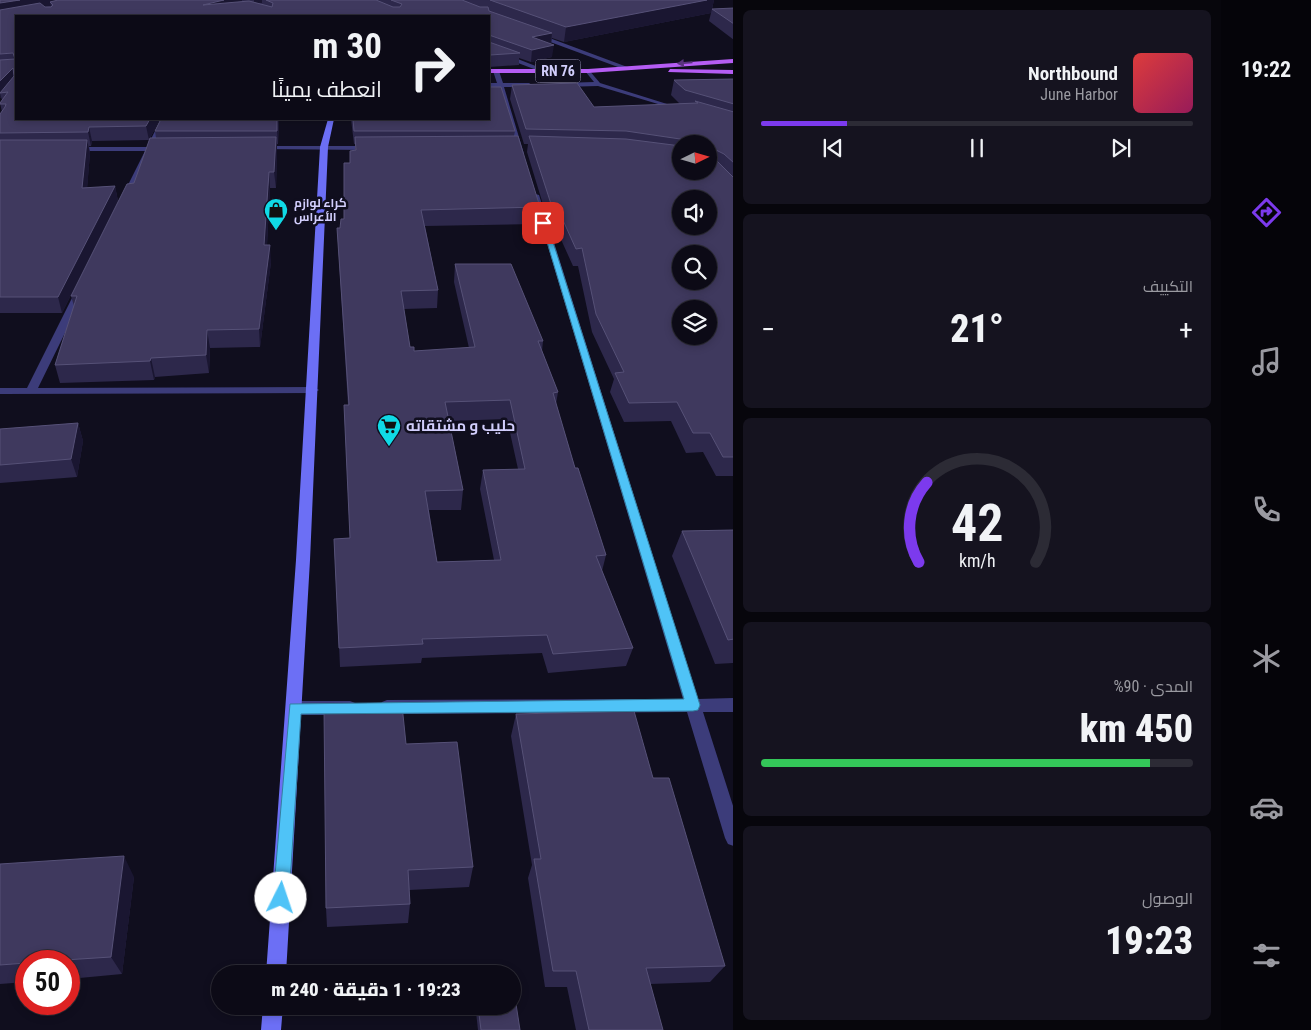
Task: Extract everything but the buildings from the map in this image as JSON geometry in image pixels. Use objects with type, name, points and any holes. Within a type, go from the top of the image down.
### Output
[{"type":"main road","name":"RN 76","points":[[492,71],[588,71],[733,61]]},
{"type":"main road","name":"RN 76","points":[[628,69],[704,73],[733,72]]},
{"type":"main road","points":[[277,965],[295,708],[314,390],[324,147],[331,120]]},
{"type":"main road","points":[[272,1030],[273,1015]]},
{"type":"street","points":[[526,31],[628,69]]},
{"type":"street","points":[[490,50],[544,71]]},
{"type":"street","points":[[492,71],[494,85],[526,168]]},
{"type":"street","points":[[588,71],[598,84]]},
{"type":"street","points":[[548,85],[598,84],[688,112]]},
{"type":"street","points":[[494,85],[539,85]]},
{"type":"street","points":[[123,203],[164,120]]},
{"type":"street","points":[[256,148],[383,148]]},
{"type":"street","points":[[60,150],[169,149]]},
{"type":"street","points":[[532,187],[733,835]]},
{"type":"street","points":[[32,391],[84,284]]},
{"type":"street","points":[[0,391],[314,390]]},
{"type":"street","points":[[295,708],[733,705]]},
{"type":"place","name":"كراء لوازم الأعراس","points":[[276,231]]},
{"type":"place","name":"حليب و مشتقاته","points":[[389,447]]},
{"type":"route","points":[[281,898],[295,708],[693,705],[543,223]]}]
